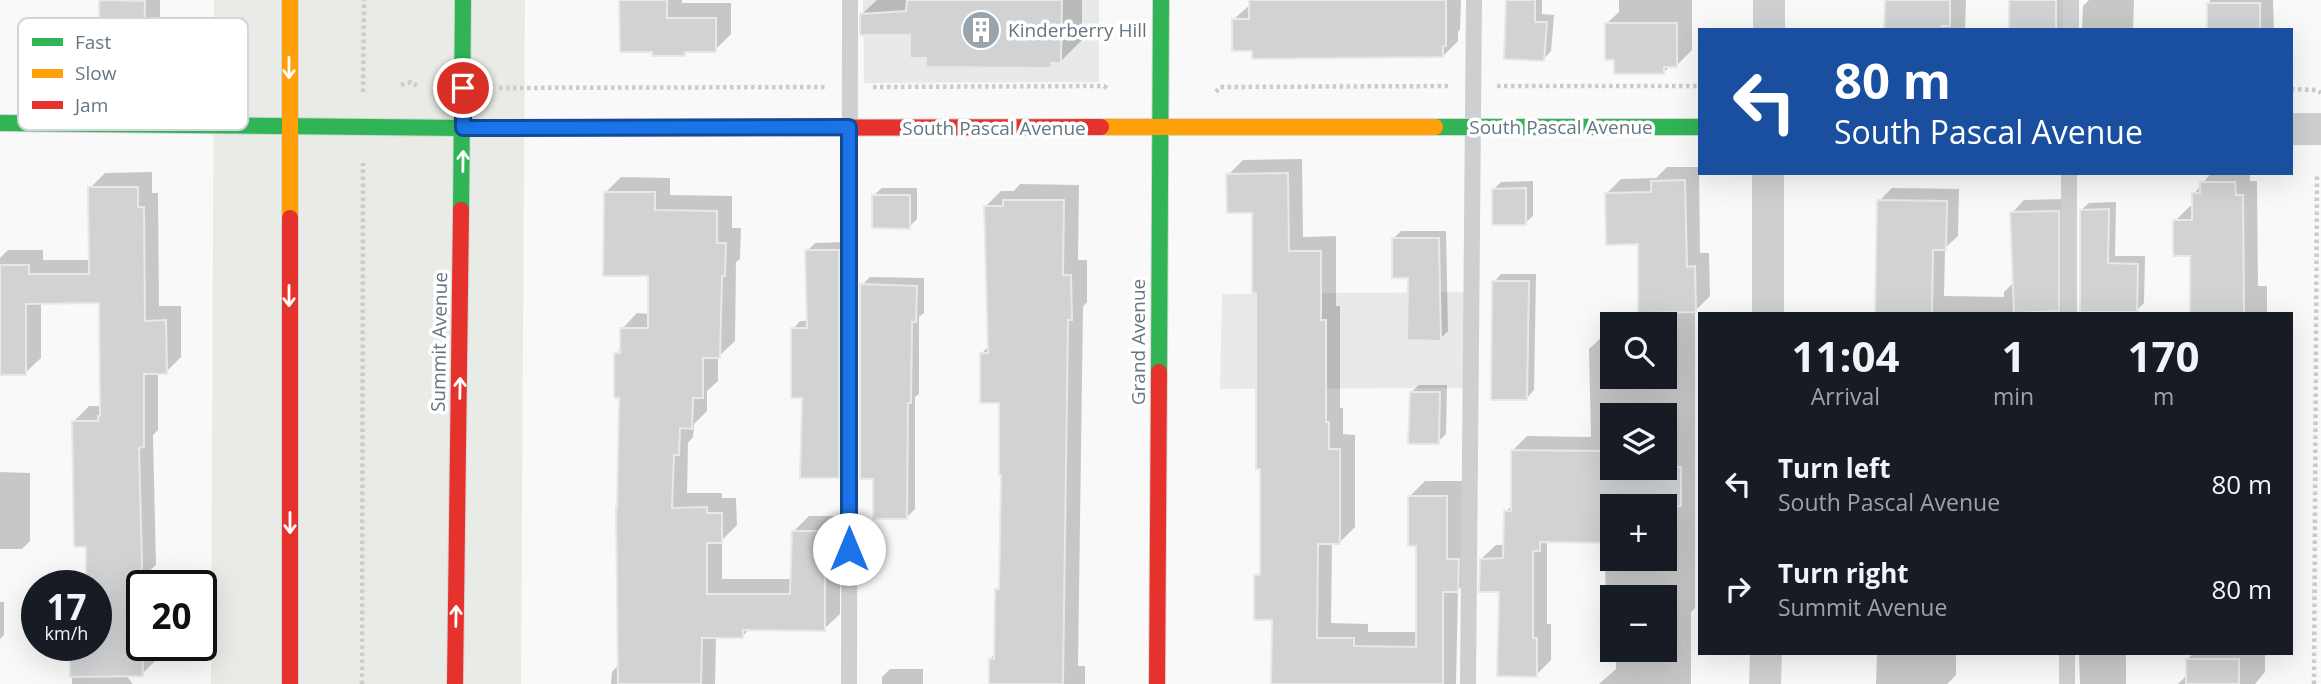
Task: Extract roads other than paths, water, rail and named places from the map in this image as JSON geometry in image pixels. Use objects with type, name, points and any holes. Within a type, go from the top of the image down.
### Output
[{"type":"street","points":[[290,0],[290,684]]},
{"type":"street","name":"Summit Avenue","points":[[456,684],[463,0]]},
{"type":"street","name":"Grand Avenue","points":[[1157,684],[1161,0]]},
{"type":"street","points":[[1769,0],[1769,28]]},
{"type":"street","name":"South Pascal Avenue","points":[[0,123],[18,123]]},
{"type":"street","name":"South Pascal Avenue","points":[[248,126],[1698,127]]},
{"type":"street","points":[[2293,129],[2321,129]]},
{"type":"street","points":[[1768,312],[1769,175]]},
{"type":"street","points":[[1765,684],[1766,655]]},
{"type":"lane","points":[[849,684],[850,0]]},
{"type":"lane","points":[[1468,684],[1474,0]]},
{"type":"lane","points":[[2071,0],[2071,28]]},
{"type":"lane","points":[[2069,175],[2069,312]]},
{"type":"lane","points":[[2067,655],[2067,684]]},
{"type":"place","name":"Kinderberry Hill","points":[[981,30]]}]
